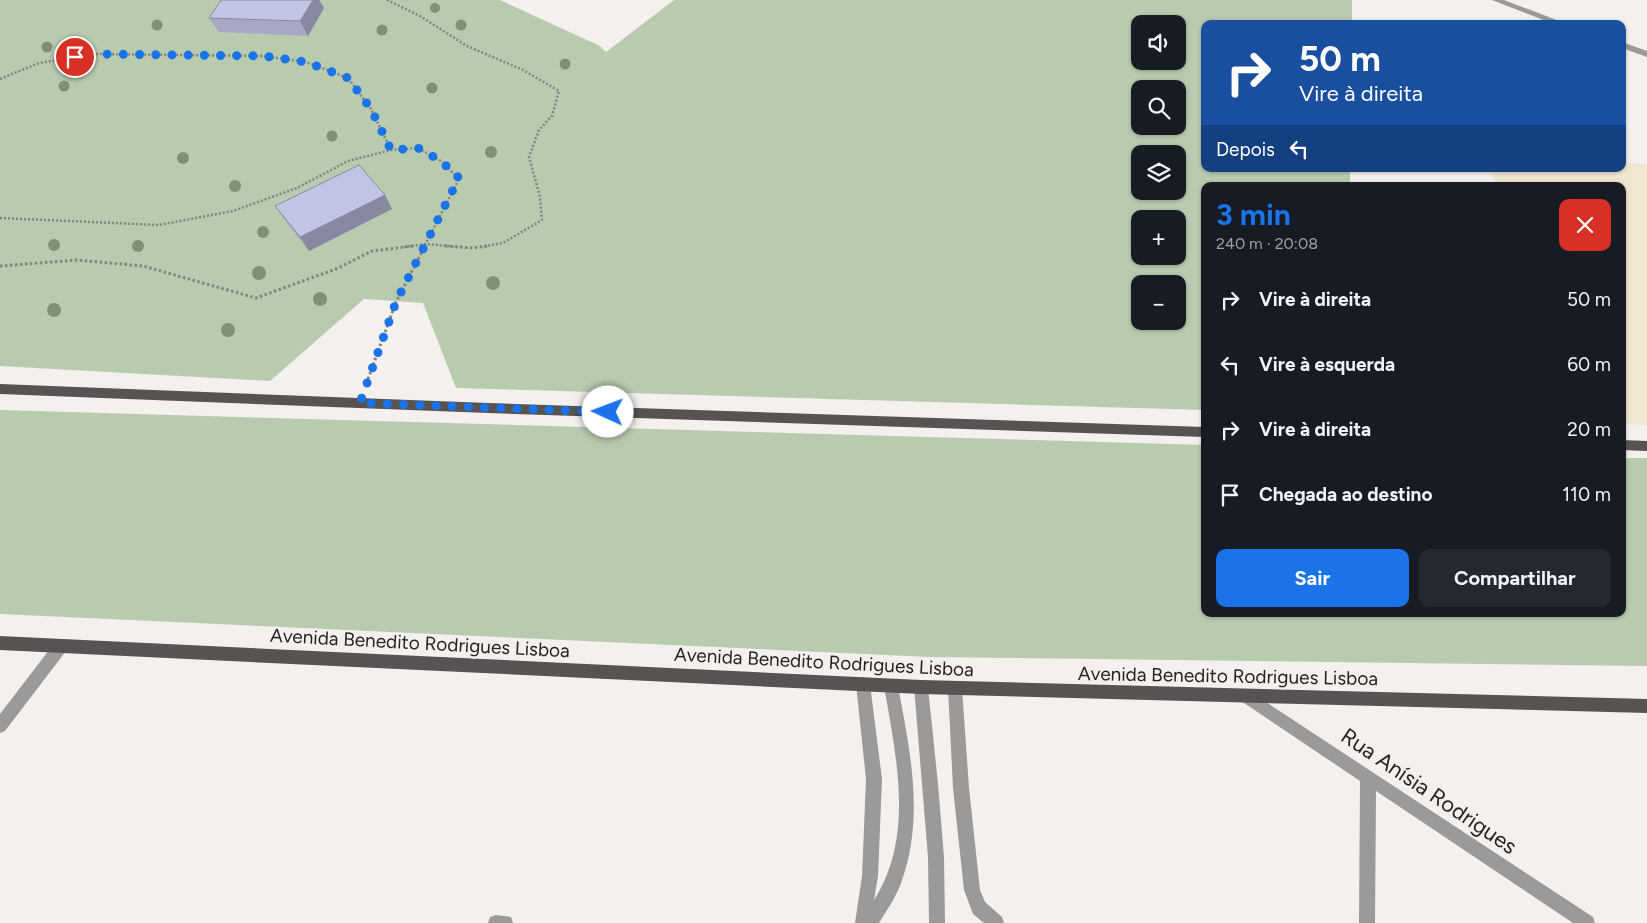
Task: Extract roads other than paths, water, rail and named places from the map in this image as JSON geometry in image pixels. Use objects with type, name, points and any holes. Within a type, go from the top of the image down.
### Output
[{"type":"main road","points":[[0,389],[1201,432]]},
{"type":"main road","points":[[1626,445],[1647,446]]},
{"type":"main road","name":"Avenida Benedito Rodrigues Lisboa","points":[[0,643],[891,686],[1647,706]]},
{"type":"street","points":[[1496,0],[1552,20]]},
{"type":"street","points":[[1626,46],[1647,54]]},
{"type":"street","points":[[0,726],[61,646]]},
{"type":"street","points":[[863,684],[874,779],[870,876],[863,923]]},
{"type":"street","points":[[870,923],[892,883],[904,849],[906,773],[891,686]]},
{"type":"street","points":[[921,687],[936,857],[937,923]]},
{"type":"street","points":[[954,688],[961,788],[972,890],[979,908],[996,923]]},
{"type":"street","name":"Rua Anísia Rodrigues","points":[[1246,696],[1587,923]]},
{"type":"street","points":[[1367,923],[1368,778]]},
{"type":"street","points":[[496,923],[505,923]]}]
